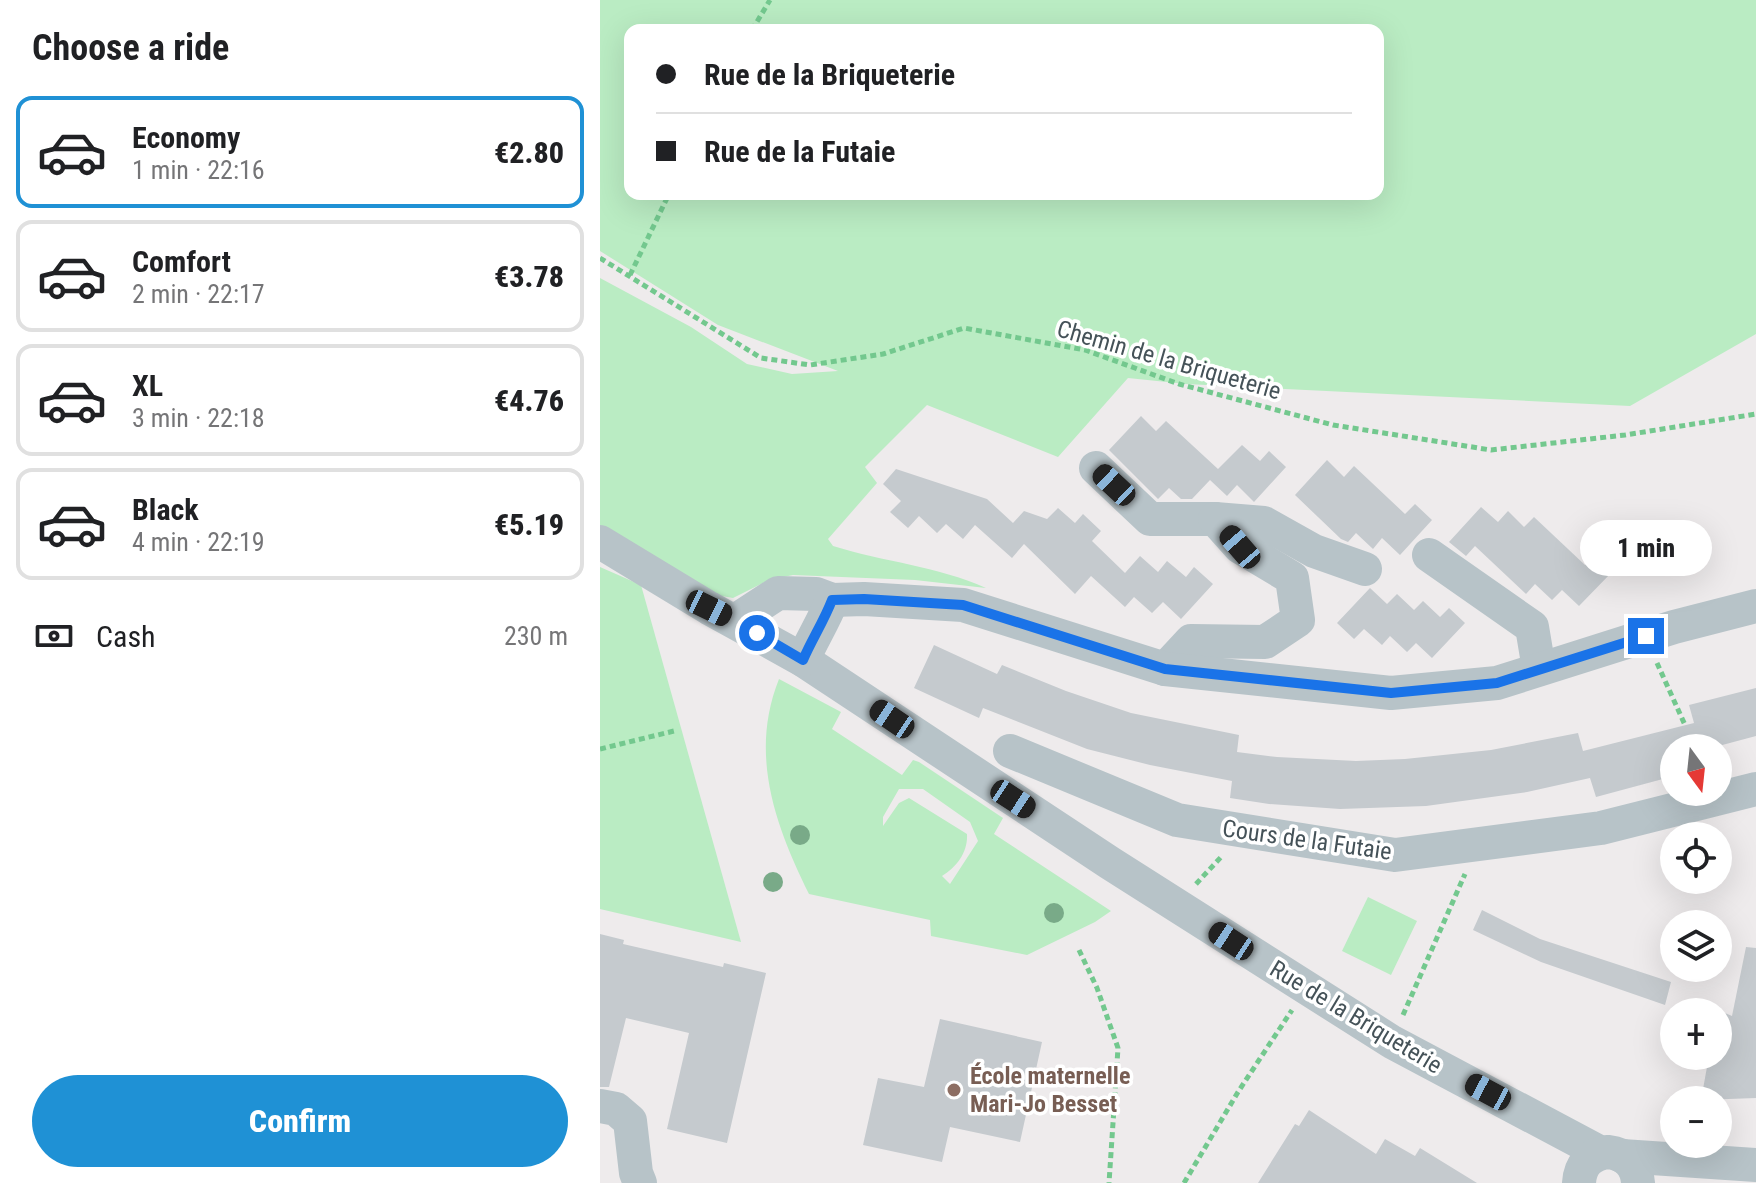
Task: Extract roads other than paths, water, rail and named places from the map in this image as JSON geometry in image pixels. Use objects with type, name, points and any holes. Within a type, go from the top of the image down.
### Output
[{"type":"street","points":[[1096,468],[1150,519],[1264,523],[1314,551],[1365,569]]},
{"type":"street","points":[[1165,669],[1191,641],[1265,642],[1298,620],[1292,578],[1240,547],[1215,519]]},
{"type":"street","name":"Rue de la Briqueterie","points":[[600,542],[803,660],[1306,990],[1392,1042],[1538,1118],[1604,1170],[1756,1165]]},
{"type":"street","points":[[1429,555],[1532,627],[1539,669]]},
{"type":"street","points":[[735,621],[778,593],[816,594],[832,600],[963,605],[1165,669],[1391,693],[1497,683],[1646,636],[1756,606]]},
{"type":"street","points":[[803,660],[832,600]]},
{"type":"street","name":"Cours de la Futaie","points":[[1010,751],[1177,820],[1395,855],[1601,828],[1756,789]]},
{"type":"street","points":[[600,1106],[616,1109],[630,1121],[640,1183]]},
{"type":"street","name":"Rue de la Briqueterie","points":[[1664,1183],[1719,1164]]},
{"type":"place","name":"École maternelle Mari-Jo Besset","points":[[954,1090]]}]
